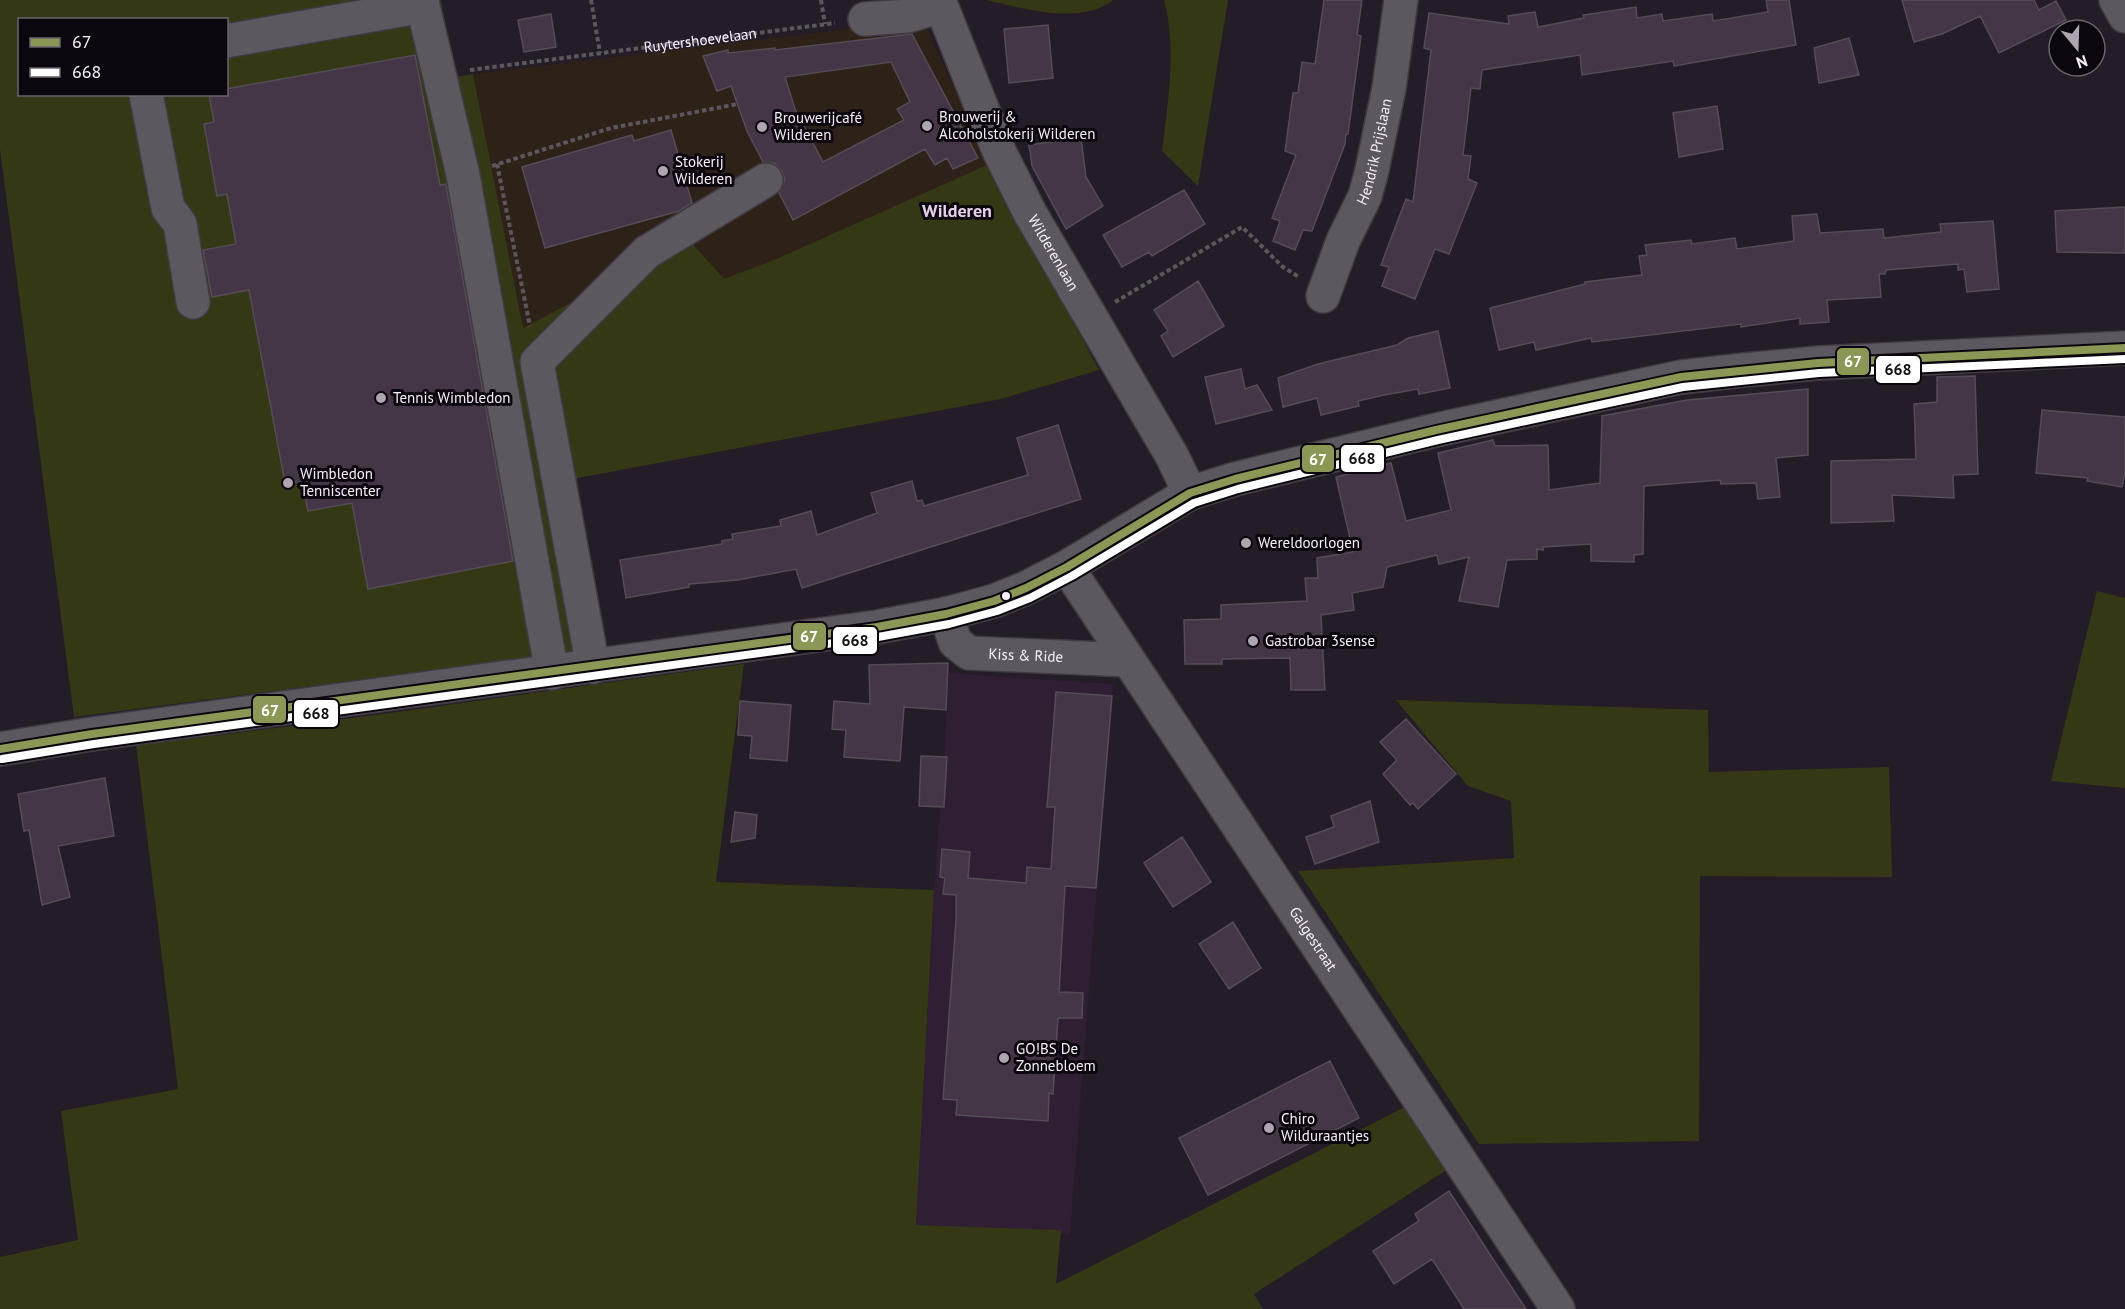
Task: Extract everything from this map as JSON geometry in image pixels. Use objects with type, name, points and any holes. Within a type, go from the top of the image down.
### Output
[{"type":"street","name":"Hendrik Prijslaan","points":[[1323,296],[1343,241],[1365,196],[1372,170],[1389,88],[1401,0]]},
{"type":"street","points":[[2116,0],[2125,16]]},
{"type":"street","points":[[865,19],[908,16],[940,3]]},
{"type":"street","name":"Wilderenlaan","points":[[940,3],[999,151],[1030,213],[1172,456],[1190,493]]},
{"type":"street","points":[[228,41],[423,6],[463,175],[552,673]]},
{"type":"street","points":[[146,96],[168,208],[180,224],[193,302]]},
{"type":"street","points":[[593,667],[537,362],[647,252],[766,180]]},
{"type":"street","points":[[0,749],[92,734],[877,627],[946,614],[994,601],[1067,567],[1190,493],[1235,479],[1436,430],[1681,377],[1818,363],[2125,348]]},
{"type":"street","name":"Galgestraat","points":[[1067,567],[1558,1309]]},
{"type":"street","name":"Kiss & Ride","points":[[946,614],[955,642],[969,653],[1128,660]]},
{"type":"path","points":[[591,0],[600,53]]},
{"type":"path","points":[[821,0],[825,24]]},
{"type":"path","name":"Ruytershoevelaan","points":[[461,72],[865,19]]},
{"type":"path","points":[[463,175],[611,128],[738,104]]},
{"type":"path","points":[[497,164],[537,362]]},
{"type":"path","points":[[1090,317],[1242,227],[1283,267],[1323,296]]},
{"type":"shaded area","points":[[923,20],[989,164],[724,280],[689,240],[523,328],[473,74]]},
{"type":"shaded area","name":"GO!BS De Zonnebloem","points":[[949,673],[1113,684],[1070,1235],[916,1225],[934,890],[940,807],[945,807],[946,758],[944,757]]},
{"type":"green space","name":"Wimbledon Tenniscenter","points":[[0,0],[441,0],[455,77],[473,74],[523,328],[689,240],[724,279],[774,260],[989,164],[1099,370],[1001,399],[567,480],[605,648],[74,717],[0,149]]},
{"type":"green space","points":[[986,0],[1113,0],[1100,8],[1068,14],[1033,10]]},
{"type":"green space","points":[[1164,0],[1228,0],[1198,186],[1162,151],[1171,56]]},
{"type":"green space","points":[[2097,591],[2125,598],[2125,788],[2051,781]]},
{"type":"green space","points":[[744,664],[716,882],[934,890],[916,1225],[1061,1230],[1056,1284],[1409,1105],[1451,1167],[1254,1294],[1263,1309],[0,1309],[0,1257],[78,1240],[61,1111],[178,1089],[136,745]]},
{"type":"green space","points":[[1396,700],[1708,710],[1709,772],[1889,767],[1892,877],[1700,876],[1699,1141],[1479,1144],[1298,871],[1514,858],[1511,801],[1468,786]]},
{"type":"building","points":[[1324,0],[1362,0],[1357,35],[1361,36],[1345,144],[1312,231],[1303,230],[1295,250],[1273,241],[1280,221],[1272,218],[1296,155],[1285,151],[1293,93],[1298,93],[1302,62],[1315,64]]},
{"type":"building","points":[[1766,0],[1789,0],[1796,45],[1674,66],[1673,61],[1582,75],[1580,55],[1482,70],[1480,89],[1471,88],[1463,155],[1471,156],[1468,179],[1477,183],[1449,254],[1435,249],[1415,299],[1382,286],[1389,267],[1381,265],[1406,199],[1413,202],[1431,50],[1424,48],[1429,13],[1509,24],[1508,16],[1535,12],[1538,27],[1584,18],[1583,15],[1636,7],[1637,18],[1662,14],[1663,21],[1712,14],[1713,21],[1768,12]]},
{"type":"building","points":[[1902,0],[2034,0],[2039,10],[2056,1],[2065,18],[2047,18],[2047,29],[1999,53],[1980,16],[1942,34],[1914,42]]},
{"type":"building","points":[[551,14],[556,47],[524,52],[518,20]]},
{"type":"building","points":[[1048,25],[1053,78],[1009,83],[1004,29]]},
{"type":"building","name":"Brouwerij & Alcoholstokerij Wilderen","points":[[912,34],[978,158],[953,169],[947,158],[935,165],[925,149],[793,220],[779,193],[785,180],[782,171],[774,163],[763,162],[747,131],[731,86],[717,91],[703,56],[728,50],[728,53],[775,48],[775,50]],"holes":[[[891,62],[910,102],[897,109],[904,120],[823,162],[795,109],[785,77]]]},
{"type":"building","points":[[1849,38],[1859,75],[1819,83],[1814,48]]},
{"type":"building","name":"Tennis Wimbledon","points":[[415,55],[440,185],[446,184],[513,561],[368,589],[352,503],[308,511],[302,482],[285,483],[249,290],[212,297],[203,250],[236,244],[227,194],[217,196],[204,124],[214,122],[209,96],[228,96],[228,89]]},
{"type":"building","points":[[1717,106],[1723,149],[1679,157],[1673,113]]},
{"type":"building","points":[[671,130],[692,203],[679,211],[545,248],[522,167],[632,135],[634,141]]},
{"type":"building","points":[[1081,138],[1086,177],[1103,206],[1066,229],[1032,166],[1029,145]]},
{"type":"building","points":[[1184,190],[1205,224],[1152,256],[1149,252],[1122,267],[1103,235]]},
{"type":"building","points":[[2125,207],[2125,253],[2057,252],[2055,211]]},
{"type":"building","points":[[1817,214],[1820,233],[1883,229],[1884,238],[1941,232],[1940,224],[1993,221],[1999,289],[1967,292],[1964,269],[1958,270],[1958,264],[1886,270],[1885,274],[1879,274],[1881,297],[1827,300],[1829,322],[1800,324],[1800,318],[1741,327],[1741,324],[1592,342],[1591,338],[1536,350],[1534,342],[1499,350],[1490,308],[1585,284],[1585,282],[1642,275],[1639,256],[1647,255],[1645,245],[1691,240],[1692,244],[1735,238],[1737,249],[1794,241],[1792,216]]},
{"type":"building","points":[[1198,281],[1224,326],[1173,357],[1161,336],[1168,331],[1154,310]]},
{"type":"building","points":[[1438,331],[1450,388],[1419,394],[1418,389],[1384,395],[1358,401],[1359,406],[1321,415],[1317,398],[1283,407],[1278,378],[1318,364],[1397,345],[1408,338]]},
{"type":"building","points":[[1241,369],[1245,389],[1257,385],[1272,410],[1216,424],[1205,377]]},
{"type":"building","points":[[1975,376],[1978,474],[1953,475],[1954,498],[1892,495],[1894,521],[1831,523],[1831,461],[1916,459],[1914,404],[1937,402],[1937,377]]},
{"type":"building","points":[[1808,389],[1808,455],[1776,458],[1780,497],[1758,499],[1756,483],[1721,484],[1720,480],[1644,486],[1643,554],[1634,555],[1634,562],[1591,561],[1591,544],[1543,547],[1543,550],[1537,549],[1537,559],[1507,560],[1498,607],[1459,601],[1469,557],[1439,564],[1437,555],[1387,567],[1383,587],[1352,593],[1354,610],[1321,615],[1325,690],[1291,690],[1290,658],[1222,659],[1222,664],[1185,664],[1184,620],[1221,619],[1221,605],[1307,601],[1305,578],[1318,578],[1317,558],[1353,552],[1336,477],[1391,463],[1406,521],[1451,510],[1438,453],[1493,440],[1495,446],[1548,445],[1549,490],[1600,483],[1602,416],[1687,400]]},
{"type":"building","points":[[2042,410],[2125,417],[2125,472],[2122,487],[2087,481],[2088,478],[2036,473]]},
{"type":"building","points":[[1058,425],[1081,499],[802,588],[796,569],[738,580],[689,584],[689,587],[626,598],[620,560],[722,544],[722,541],[733,539],[732,534],[781,526],[780,520],[811,511],[817,535],[877,513],[871,493],[912,481],[917,501],[922,500],[924,506],[1028,475],[1017,438]]},
{"type":"building","points":[[948,663],[946,710],[904,707],[900,761],[844,757],[846,730],[832,729],[834,701],[870,704],[869,665]]},
{"type":"building","points":[[1056,692],[1112,696],[1096,888],[1065,886],[1059,992],[1083,993],[1082,1018],[1058,1018],[1053,1094],[1049,1093],[1048,1121],[956,1115],[957,1100],[943,1099],[956,895],[943,894],[945,878],[940,877],[942,849],[970,852],[968,878],[1026,883],[1027,867],[1051,869],[1055,807],[1047,807]]},
{"type":"building","points":[[740,701],[791,705],[787,761],[750,758],[752,736],[738,735]]},
{"type":"building","points":[[1406,719],[1456,774],[1418,809],[1413,803],[1410,805],[1383,774],[1397,760],[1380,742]]},
{"type":"building","points":[[921,756],[947,757],[944,807],[919,806]]},
{"type":"building","points":[[105,778],[114,836],[58,846],[70,897],[42,905],[29,830],[24,831],[18,794]]},
{"type":"building","points":[[1370,801],[1379,842],[1315,864],[1306,837],[1334,827],[1331,816]]},
{"type":"building","points":[[735,812],[757,815],[755,838],[731,842]]},
{"type":"building","points":[[1182,837],[1211,882],[1173,907],[1144,863]]},
{"type":"building","points":[[1233,922],[1261,968],[1229,989],[1199,944]]},
{"type":"building","name":"Chiro Wilduraantjes","points":[[1330,1061],[1359,1118],[1208,1195],[1179,1138]]},
{"type":"building","points":[[1449,1191],[1526,1309],[1464,1309],[1432,1259],[1394,1284],[1373,1251],[1419,1221],[1415,1214]]},
{"type":"transit line","name":"67","points":[[0,749],[92,734],[877,627],[946,614],[994,601],[1026,588],[1067,567],[1190,493],[1235,479],[1436,430],[1681,377],[1818,363],[2125,348]]},
{"type":"transit line","name":"668","points":[[2,759],[94,744],[878,637],[949,624],[997,611],[1030,598],[1072,576],[1194,503],[1238,489],[1438,440],[1683,387],[1819,373],[2125,359]]},
{"type":"place","name":"Brouwerij & Alcoholstokerij Wilderen","points":[[927,126]]},
{"type":"place","name":"Brouwerijcafé Wilderen","points":[[762,127]]},
{"type":"place","name":"Stokerij Wilderen","points":[[663,171]]},
{"type":"place","name":"Tennis Wimbledon","points":[[381,398]]},
{"type":"place","name":"Wimbledon Tenniscenter","points":[[288,483]]},
{"type":"place","name":"Wereldoorlogen","points":[[1246,543]]},
{"type":"place","name":"Gastrobar 3sense","points":[[1253,641]]},
{"type":"place","name":"GO!BS De Zonnebloem","points":[[1004,1058]]},
{"type":"place","name":"Chiro Wilduraantjes","points":[[1269,1128]]},
{"type":"district","name":"Wilderen","points":[[957,211]]}]
